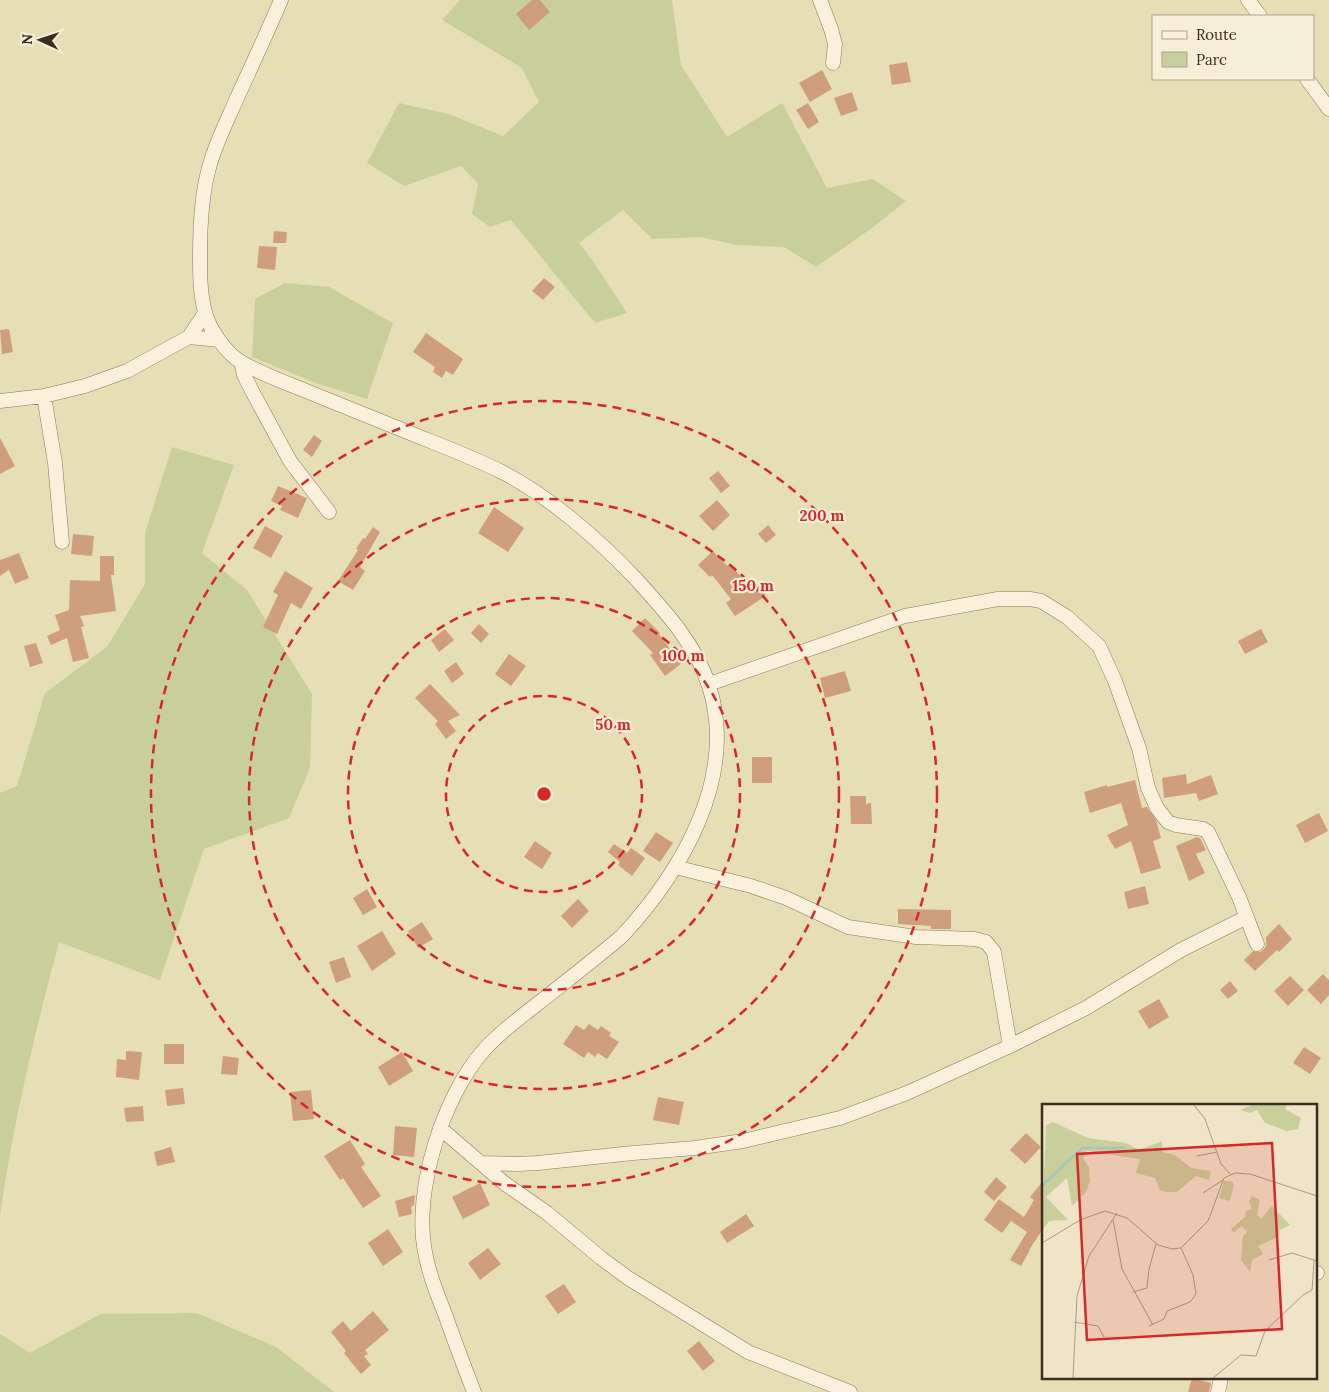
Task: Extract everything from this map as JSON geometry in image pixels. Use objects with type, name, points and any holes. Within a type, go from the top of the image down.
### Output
[{"type":"street","points":[[281,0],[221,132],[208,169],[200,238],[200,275],[205,313],[219,340],[241,362],[296,387],[465,455],[526,485],[578,525],[621,564],[680,632],[690,646],[709,684],[717,720],[718,753],[712,782],[699,818],[675,867],[634,923],[622,936],[504,1031],[484,1050],[460,1084],[440,1128],[427,1178],[422,1219],[424,1244],[432,1282],[474,1392]]},
{"type":"street","points":[[820,0],[835,44],[833,63]]},
{"type":"street","points":[[1248,0],[1259,15]]},
{"type":"street","points":[[1308,80],[1329,109]]},
{"type":"street","points":[[0,401],[44,396],[85,386],[127,371],[153,359],[189,337],[205,313]]},
{"type":"street","points":[[189,337],[219,340]]},
{"type":"street","points":[[241,362],[244,375],[290,461],[329,512]]},
{"type":"street","points":[[44,396],[55,463],[62,542]]},
{"type":"street","points":[[709,684],[905,616],[998,599],[1041,601],[1079,627],[1099,646],[1115,681],[1136,740],[1148,788],[1157,808],[1168,822],[1203,829],[1208,832],[1224,864],[1257,944]]},
{"type":"street","points":[[675,867],[742,883],[786,898],[848,927],[916,937],[975,939],[986,942],[994,952],[1010,1046]]},
{"type":"street","points":[[482,1163],[538,1163],[695,1148],[772,1135],[840,1118],[907,1093],[1010,1046],[1086,1008],[1181,950],[1247,917]]},
{"type":"street","points":[[440,1128],[498,1178],[547,1213],[607,1263],[669,1305],[748,1352],[850,1392]]},
{"type":"shaded area","points":[[0,0],[1329,0],[1329,1392],[0,1392]]},
{"type":"green space","points":[[460,0],[672,0],[681,65],[727,137],[782,103],[827,188],[873,179],[906,201],[872,228],[816,267],[784,247],[737,245],[700,237],[652,239],[623,210],[579,243],[627,313],[595,323],[511,220],[490,227],[472,214],[478,184],[461,166],[404,186],[367,163],[399,103],[449,114],[503,136],[539,102],[522,68],[442,20]]},
{"type":"green space","points":[[285,283],[329,287],[393,323],[367,399],[316,383],[252,357],[255,299]]},
{"type":"green space","points":[[172,447],[234,465],[202,553],[247,590],[312,694],[310,768],[289,818],[204,849],[160,980],[59,942],[25,1078],[0,1216],[0,793],[17,786],[45,693],[107,647],[145,584],[145,533]]},
{"type":"green space","points":[[197,1313],[276,1347],[334,1392],[0,1392],[0,1334],[30,1353],[100,1314]]},
{"type":"building","points":[[532,0],[540,0],[550,12],[529,30],[516,14]]},
{"type":"building","points":[[907,62],[911,82],[892,85],[889,65]]},
{"type":"building","points":[[822,70],[832,89],[810,102],[799,83]]},
{"type":"building","points":[[852,92],[858,110],[841,116],[834,98]]},
{"type":"building","points":[[808,103],[819,122],[808,129],[796,110]]},
{"type":"building","points":[[274,231],[287,232],[286,243],[273,243]]},
{"type":"building","points":[[259,246],[277,247],[275,270],[257,268]]},
{"type":"building","points":[[544,278],[555,287],[543,300],[532,291]]},
{"type":"building","points":[[9,329],[13,352],[2,354],[0,330]]},
{"type":"building","points":[[426,333],[463,359],[453,375],[446,371],[442,378],[433,372],[435,367],[413,352]]},
{"type":"building","points":[[314,435],[322,441],[312,457],[303,450]]},
{"type":"building","points":[[0,438],[15,466],[0,474]]},
{"type":"building","points":[[718,471],[730,486],[721,493],[709,478]]},
{"type":"building","points":[[278,486],[307,498],[298,518],[280,510],[282,506],[271,501]]},
{"type":"building","points":[[717,500],[730,515],[713,531],[699,516]]},
{"type":"building","points":[[494,507],[524,528],[508,552],[478,533]]},
{"type":"building","points":[[768,525],[776,535],[766,543],[758,534]]},
{"type":"building","points":[[265,526],[283,536],[271,558],[253,548]]},
{"type":"building","points":[[373,527],[380,532],[360,567],[365,571],[353,590],[338,581],[358,550],[356,549],[363,538],[365,539]]},
{"type":"building","points":[[73,534],[94,536],[92,556],[71,554]]},
{"type":"building","points":[[713,551],[727,566],[730,563],[752,591],[759,586],[766,596],[735,616],[726,603],[731,599],[712,575],[710,577],[698,565]]},
{"type":"building","points":[[19,553],[29,578],[15,584],[9,570],[0,576],[0,560]]},
{"type":"building","points":[[100,556],[114,556],[114,575],[111,575],[116,611],[80,616],[84,626],[81,627],[89,658],[73,662],[67,638],[51,645],[47,636],[60,630],[55,615],[69,610],[70,580],[100,581]]},
{"type":"building","points":[[285,571],[313,588],[301,609],[291,603],[277,634],[263,627],[278,595],[273,592]]},
{"type":"building","points":[[645,618],[660,633],[681,664],[665,676],[650,655],[653,653],[632,631]]},
{"type":"building","points":[[479,624],[489,634],[481,643],[471,633]]},
{"type":"building","points":[[445,629],[454,640],[439,652],[431,640]]},
{"type":"building","points":[[1261,629],[1268,642],[1245,654],[1238,641]]},
{"type":"building","points":[[36,643],[43,663],[30,667],[24,646]]},
{"type":"building","points":[[509,654],[526,666],[511,686],[495,674]]},
{"type":"building","points":[[456,662],[464,674],[452,683],[444,671]]},
{"type":"building","points":[[845,671],[851,691],[825,698],[820,678]]},
{"type":"building","points":[[430,684],[460,715],[448,721],[456,731],[446,739],[435,724],[438,721],[415,698]]},
{"type":"building","points":[[752,757],[772,757],[772,783],[752,783]]},
{"type":"building","points":[[1186,774],[1187,784],[1211,775],[1218,794],[1199,801],[1196,793],[1164,798],[1162,778]]},
{"type":"building","points":[[1135,780],[1142,808],[1147,807],[1156,820],[1161,838],[1153,841],[1161,868],[1141,874],[1131,841],[1115,849],[1107,835],[1128,825],[1121,803],[1090,813],[1084,792],[1107,785],[1107,787]]},
{"type":"building","points":[[850,796],[866,796],[866,804],[871,803],[872,824],[851,824]]},
{"type":"building","points":[[1319,813],[1328,831],[1305,843],[1296,825]]},
{"type":"building","points":[[656,832],[673,843],[660,862],[643,851]]},
{"type":"building","points":[[1197,837],[1200,838],[1206,850],[1196,854],[1205,873],[1189,881],[1176,846]]},
{"type":"building","points":[[535,841],[552,853],[542,869],[524,857]]},
{"type":"building","points":[[614,844],[627,853],[631,848],[645,858],[632,876],[618,865],[620,862],[608,852]]},
{"type":"building","points":[[1145,886],[1149,904],[1128,909],[1124,892]]},
{"type":"building","points":[[367,889],[377,907],[363,915],[353,898]]},
{"type":"building","points":[[578,899],[589,911],[572,928],[561,916]]},
{"type":"building","points":[[898,909],[951,910],[951,929],[931,929],[931,926],[898,924]]},
{"type":"building","points":[[422,922],[433,939],[418,948],[408,931]]},
{"type":"building","points":[[1279,924],[1292,939],[1255,971],[1244,960],[1253,951],[1260,952],[1263,950],[1266,946],[1266,937]]},
{"type":"building","points":[[382,931],[396,954],[372,971],[357,946]]},
{"type":"building","points":[[344,957],[351,977],[336,983],[329,962]]},
{"type":"building","points":[[1323,974],[1329,980],[1329,995],[1321,1004],[1307,990]]},
{"type":"building","points":[[1290,976],[1304,990],[1288,1006],[1274,991]]},
{"type":"building","points":[[1230,981],[1238,991],[1228,999],[1220,990]]},
{"type":"building","points":[[1159,999],[1169,1017],[1149,1029],[1138,1011]]},
{"type":"building","points":[[589,1024],[598,1030],[601,1026],[611,1033],[609,1036],[619,1042],[607,1059],[598,1053],[595,1057],[588,1052],[584,1058],[563,1044],[576,1025],[584,1030]]},
{"type":"building","points":[[164,1044],[184,1044],[184,1064],[164,1064]]},
{"type":"building","points":[[1304,1047],[1321,1058],[1310,1074],[1293,1063]]},
{"type":"building","points":[[126,1051],[142,1052],[139,1080],[116,1077],[117,1059],[126,1060]]},
{"type":"building","points":[[402,1052],[413,1071],[389,1086],[378,1067]]},
{"type":"building","points":[[223,1056],[239,1058],[237,1075],[221,1074]]},
{"type":"building","points":[[183,1088],[185,1104],[167,1106],[165,1090]]},
{"type":"building","points":[[311,1090],[314,1119],[293,1121],[290,1092]]},
{"type":"building","points":[[658,1097],[684,1102],[679,1125],[653,1120]]},
{"type":"building","points":[[143,1106],[144,1121],[126,1122],[124,1108]]},
{"type":"building","points":[[395,1126],[417,1128],[414,1157],[393,1155]]},
{"type":"building","points":[[1026,1133],[1041,1147],[1025,1164],[1010,1150]]},
{"type":"building","points":[[350,1140],[365,1164],[361,1167],[381,1196],[363,1208],[343,1178],[340,1180],[324,1156]]},
{"type":"building","points":[[171,1147],[175,1162],[157,1166],[154,1152]]},
{"type":"building","points":[[996,1177],[1007,1187],[994,1201],[984,1192]]},
{"type":"building","points":[[1042,1182],[1042,1230],[1021,1266],[1010,1260],[1027,1232],[1011,1221],[1002,1233],[984,1220],[999,1199],[1024,1217],[1034,1200],[1030,1197]]},
{"type":"building","points":[[480,1183],[490,1205],[463,1219],[452,1197]]},
{"type":"building","points":[[415,1195],[414,1205],[411,1207],[412,1214],[399,1217],[395,1201]]},
{"type":"building","points":[[746,1214],[754,1226],[727,1243],[720,1232]]},
{"type":"building","points":[[388,1229],[403,1252],[383,1266],[368,1243]]},
{"type":"building","points":[[488,1248],[501,1264],[480,1280],[468,1263]]},
{"type":"building","points":[[564,1284],[576,1302],[558,1314],[545,1296]]},
{"type":"building","points":[[373,1311],[389,1330],[365,1350],[368,1354],[364,1356],[371,1365],[361,1374],[344,1353],[346,1351],[331,1332],[343,1321],[351,1331]]},
{"type":"building","points":[[699,1341],[715,1361],[703,1371],[687,1351]]},
{"type":"building","points":[[1191,1380],[1211,1383],[1209,1392],[1188,1392]]}]
